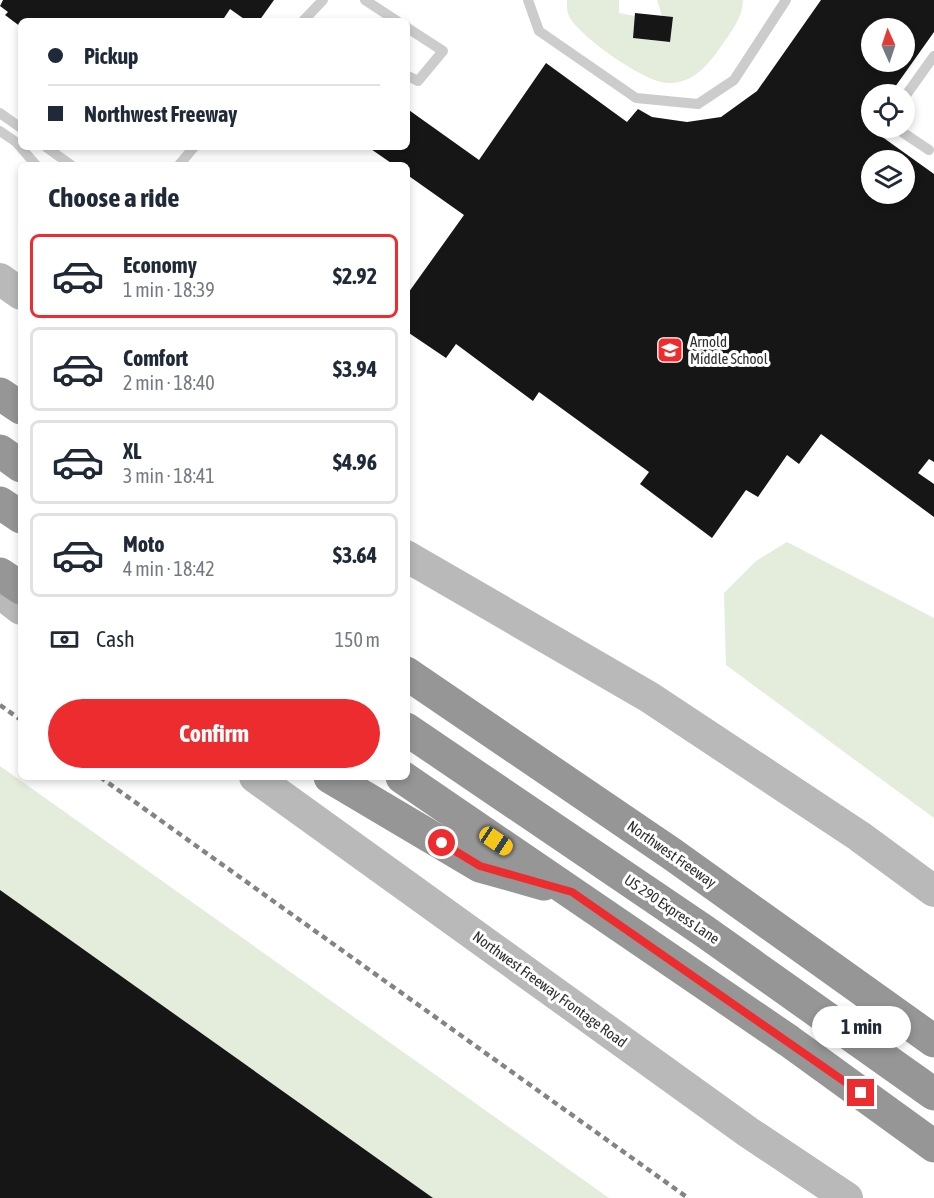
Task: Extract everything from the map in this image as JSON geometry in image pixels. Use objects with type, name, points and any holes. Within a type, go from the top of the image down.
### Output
[{"type":"highway","points":[[0,394],[18,406]]},
{"type":"highway","points":[[0,451],[18,464]]},
{"type":"highway","points":[[0,503],[18,515]]},
{"type":"highway","points":[[0,574],[18,586]]},
{"type":"highway","name":"Northwest Freeway","points":[[410,676],[672,854],[934,1041]]},
{"type":"highway","name":"US 290 Express Lane","points":[[410,732],[704,931],[934,1094]]},
{"type":"highway","points":[[335,780],[480,866],[572,892]]},
{"type":"highway","points":[[406,780],[789,1041],[934,1146]]},
{"type":"main road","points":[[0,279],[18,292]]},
{"type":"main road","points":[[410,558],[649,697],[859,836],[934,891]]},
{"type":"main road","points":[[0,594],[18,607]]},
{"type":"main road","name":"Northwest Freeway Frontage Road","points":[[259,780],[748,1132],[847,1198]]},
{"type":"lane","points":[[311,18],[323,0]]},
{"type":"lane","points":[[365,0],[392,18]]},
{"type":"lane","points":[[528,0],[539,31],[636,98],[698,104],[734,80],[786,0]]},
{"type":"lane","points":[[410,30],[443,51],[418,81],[410,77]]},
{"type":"lane","points":[[914,84],[934,56]]},
{"type":"lane","points":[[0,113],[18,127]]},
{"type":"lane","points":[[0,131],[18,144]]},
{"type":"lane","points":[[913,138],[932,149]]},
{"type":"lane","points":[[23,150],[33,162]]},
{"type":"lane","points":[[50,150],[67,162]]},
{"type":"lane","points":[[182,162],[192,150]]},
{"type":"green space","points":[[567,0],[619,0],[619,13],[635,16],[633,38],[670,42],[657,0],[743,0],[736,24],[706,66],[685,80],[668,83],[645,76],[600,47],[570,18]]},
{"type":"green space","points":[[787,542],[934,618],[934,818],[726,665],[724,593],[756,561]]},
{"type":"green space","points":[[0,766],[609,1198],[0,1198]]},
{"type":"building","points":[[3,0],[274,0],[261,18],[243,18],[230,9],[224,18],[18,18],[18,25],[5,15],[8,12],[0,6]]},
{"type":"building","points":[[821,0],[934,0],[934,32],[915,59],[915,18],[861,18],[861,72],[906,72],[897,84],[861,84],[861,138],[884,138],[900,150],[861,150],[861,204],[915,204],[915,160],[934,174],[934,462],[929,459],[918,473],[934,484],[934,517],[821,434],[799,464],[787,455],[758,497],[746,490],[712,538],[640,484],[649,472],[539,392],[533,401],[456,344],[446,358],[410,334],[410,290],[464,215],[410,177],[410,162],[390,162],[372,150],[410,150],[410,111],[479,160],[546,63],[627,122],[638,109],[652,117],[687,122],[721,117],[757,91]]},
{"type":"building","points":[[635,13],[673,17],[670,42],[633,38]]},
{"type":"building","points":[[0,890],[433,1198],[0,1198]]},
{"type":"railway","points":[[0,705],[18,718]]},
{"type":"railway","points":[[104,780],[688,1198]]},
{"type":"place","name":"Arnold Middle School","points":[[670,350]]},
{"type":"route","points":[[442,843],[480,866],[572,892],[861,1093]]}]
